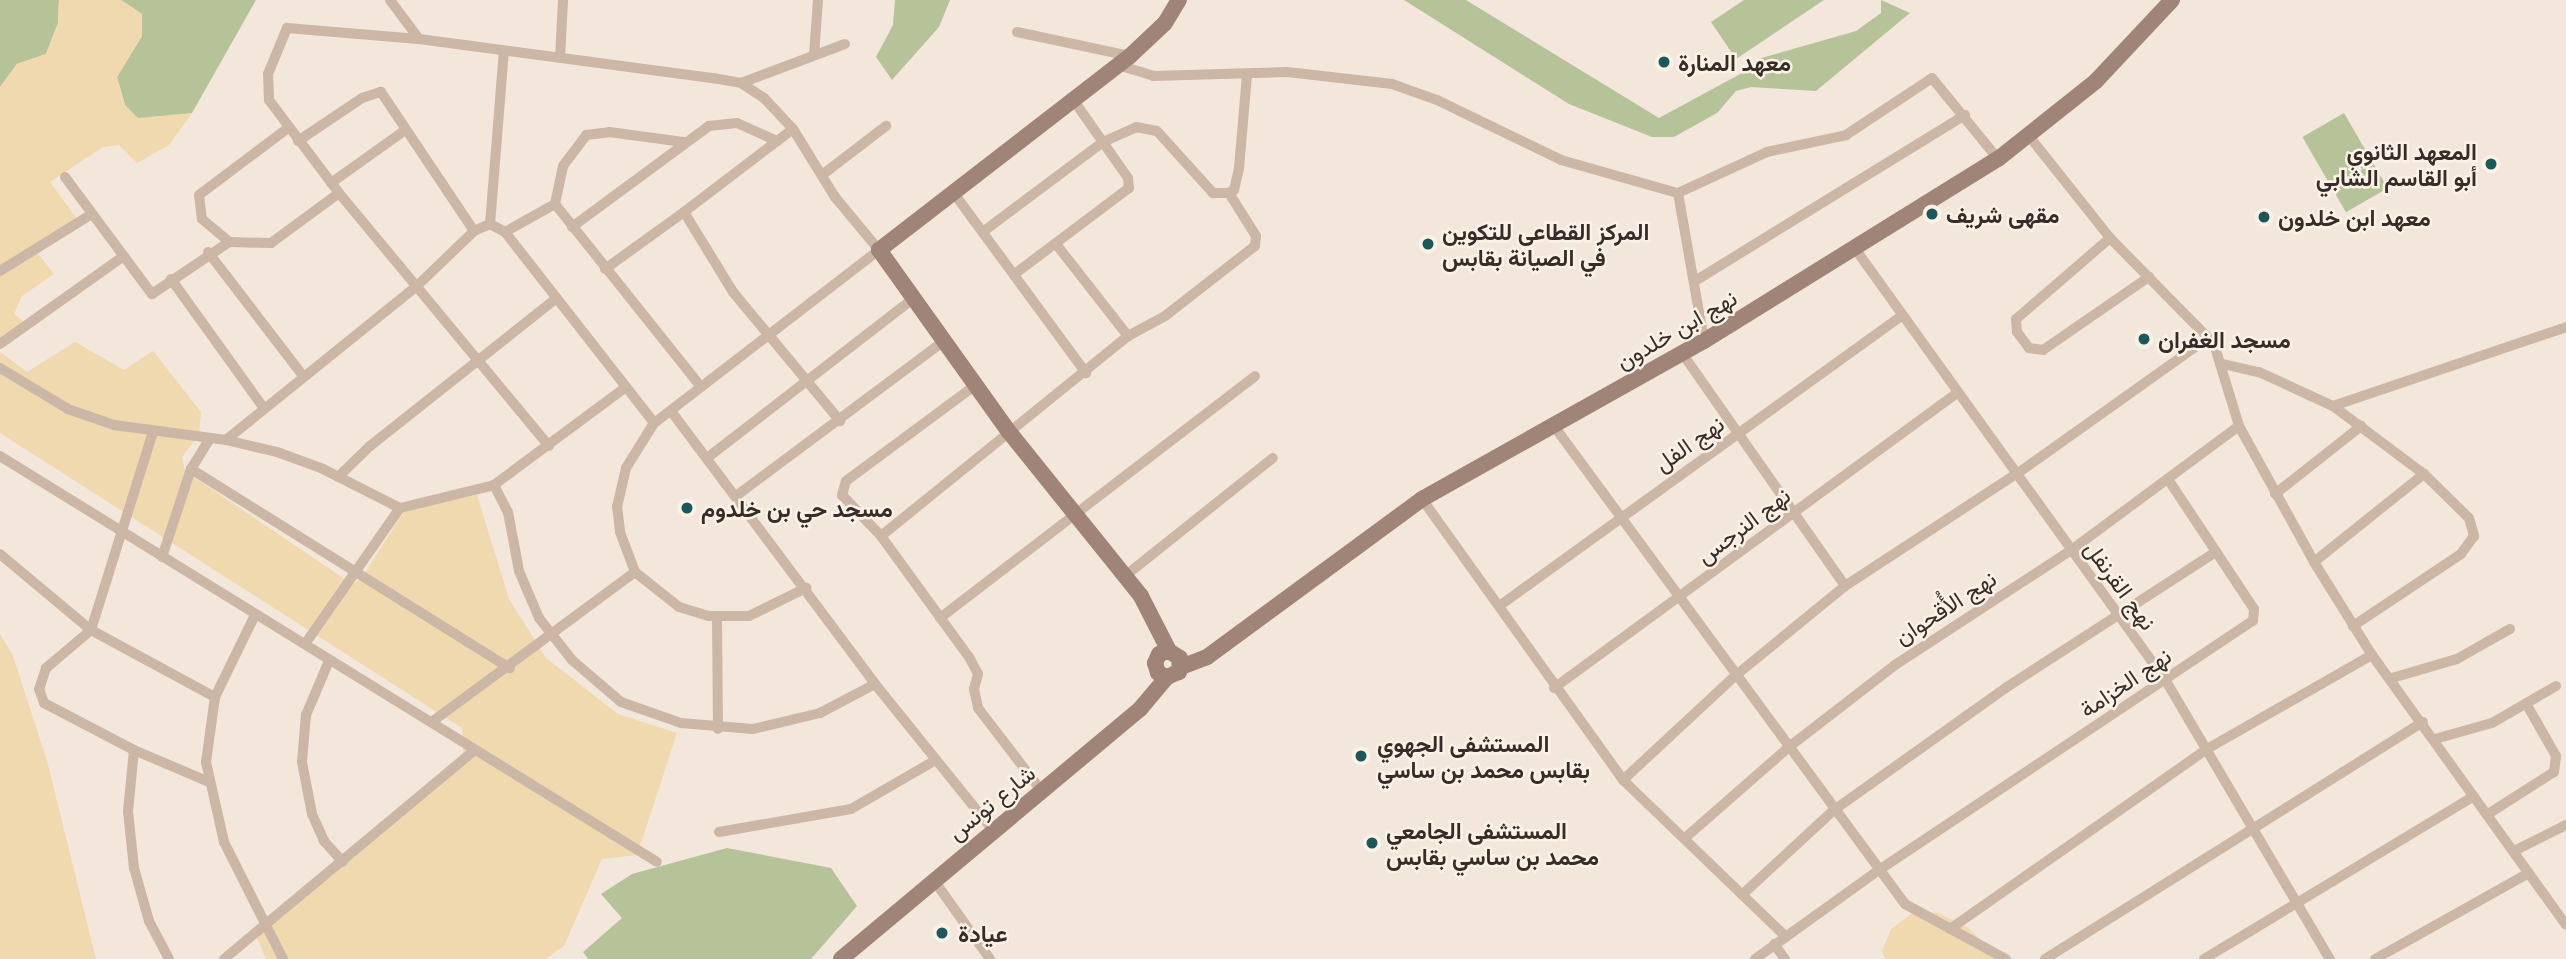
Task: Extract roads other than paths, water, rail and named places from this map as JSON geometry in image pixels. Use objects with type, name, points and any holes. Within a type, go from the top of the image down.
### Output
[{"type":"street","points":[[390,0],[419,39]]},
{"type":"street","points":[[560,58],[563,0]]},
{"type":"street","points":[[814,55],[818,0]]},
{"type":"street","name":"نهج ابن خلدون","points":[[1174,672],[1207,657],[1423,499],[1704,341],[1856,250],[1998,159],[2095,81],[2172,0]]},
{"type":"street","points":[[806,588],[766,611],[717,617],[679,607],[635,572],[620,532],[618,506],[626,468],[654,423],[773,334],[1124,60],[1165,23],[1179,1]]},
{"type":"street","points":[[549,446],[419,284],[339,193],[269,100],[266,85],[287,29],[419,39],[741,83],[764,98],[793,129],[864,237],[878,250],[1009,432],[1154,615],[1169,651],[1180,658],[1174,672],[1158,673],[1154,663],[1159,654],[1169,651]]},
{"type":"street","points":[[1017,32],[1124,60],[1153,76],[1316,73],[1398,85],[1561,160],[1678,192],[1767,152],[1846,135],[1927,78],[1936,80],[1998,159]]},
{"type":"street","points":[[741,83],[845,44]]},
{"type":"street","points":[[490,224],[503,51]]},
{"type":"street","points":[[984,231],[1103,142],[1136,127],[1157,131],[1213,193],[1229,193],[1234,190],[1239,168],[1247,75]]},
{"type":"street","points":[[298,141],[374,92],[381,92],[404,131],[474,231]]},
{"type":"street","points":[[1016,273],[1129,188],[1128,177],[1072,98]]},
{"type":"street","points":[[1695,281],[1965,115]]},
{"type":"street","points":[[572,227],[683,142],[709,127],[737,123],[777,141]]},
{"type":"street","points":[[822,175],[886,126]]},
{"type":"street","points":[[229,242],[202,219],[199,195],[288,128]]},
{"type":"street","points":[[604,269],[793,129]]},
{"type":"street","points":[[331,183],[404,131]]},
{"type":"street","points":[[683,142],[609,132],[586,135],[563,166],[555,204],[604,269],[701,387]]},
{"type":"street","points":[[2029,136],[2110,238],[2208,338],[2223,364],[2239,426],[2275,494],[2353,626],[2566,925]]},
{"type":"street","points":[[65,177],[152,294],[208,252],[229,242],[271,243],[339,193]]},
{"type":"street","points":[[953,192],[1016,273],[1086,373]]},
{"type":"street","points":[[1678,192],[1704,341]]},
{"type":"street","points":[[881,536],[1086,373],[1128,336],[1166,316],[1255,246],[1256,236],[1229,193]]},
{"type":"street","points":[[505,232],[555,204]]},
{"type":"street","points":[[684,212],[733,292],[773,334],[840,421]]},
{"type":"street","points":[[0,271],[92,214]]},
{"type":"street","points":[[226,440],[263,407],[419,284],[474,231],[490,224]]},
{"type":"street","points":[[490,224],[505,232],[654,423]]},
{"type":"street","points":[[2110,238],[2016,319],[2017,332],[2029,348],[2043,350],[2149,277]]},
{"type":"street","points":[[1056,244],[1128,336]]},
{"type":"street","name":"نهج القرنفل","points":[[1856,250],[1956,393],[2018,473],[2070,551],[2166,681],[2254,826],[2330,959]]},
{"type":"street","points":[[208,252],[303,376]]},
{"type":"street","points":[[0,344],[124,256]]},
{"type":"street","points":[[172,279],[263,407]]},
{"type":"street","points":[[338,477],[478,359],[557,298]]},
{"type":"street","points":[[707,458],[807,378],[913,299]]},
{"type":"street","name":"نهج الفل","points":[[1502,604],[1901,316]]},
{"type":"street","points":[[2333,406],[2566,327]]},
{"type":"street","points":[[1623,779],[1735,676],[1845,586],[2018,473],[2208,338]]},
{"type":"street","points":[[736,496],[945,341]]},
{"type":"street","points":[[1682,353],[1736,435],[1845,586]]},
{"type":"street","points":[[2223,364],[2252,369],[2333,406],[2424,474],[2469,518],[2474,536],[2470,544],[2353,626]]},
{"type":"street","points":[[0,368],[68,409],[153,432],[226,440],[277,452],[338,477],[400,508]]},
{"type":"street","points":[[940,618],[1255,376]]},
{"type":"street","points":[[977,384],[846,481],[842,495],[881,536],[978,674],[974,689],[978,708],[1041,790]]},
{"type":"street","points":[[305,644],[352,572],[400,508],[494,485],[625,387]]},
{"type":"street","name":"نهج النرجس","points":[[1554,688],[1678,600],[1956,393]]},
{"type":"street","points":[[671,411],[806,588],[875,684],[993,830]]},
{"type":"street","points":[[1555,426],[1678,600],[1905,904],[2006,959]]},
{"type":"street","name":"نهج الأُقحوان","points":[[1685,838],[1789,747],[1895,665],[2070,551],[2239,426]]},
{"type":"street","points":[[2275,494],[2361,426]]},
{"type":"street","points":[[153,432],[91,630],[46,668],[39,689],[44,703],[134,751],[209,782]]},
{"type":"street","points":[[162,557],[191,469],[209,438]]},
{"type":"street","points":[[0,456],[329,661],[433,721],[474,751],[657,862]]},
{"type":"street","points":[[1125,576],[1273,458]]},
{"type":"street","points":[[191,469],[352,572],[510,668]]},
{"type":"street","points":[[2314,562],[2424,474]]},
{"type":"street","name":"نهج الخزامة","points":[[1755,959],[1879,870],[2166,681],[2255,618],[2254,609],[2168,480]]},
{"type":"street","points":[[494,485],[514,531],[526,591],[551,636],[588,677],[621,702],[681,723],[718,729],[776,727],[800,720],[875,684]]},
{"type":"street","points":[[1423,499],[1502,604],[1554,688],[1623,779],[1744,893],[1786,937]]},
{"type":"street","points":[[1744,893],[1834,810],[2117,616],[2216,552]]},
{"type":"street","points":[[0,554],[91,630],[215,697]]},
{"type":"street","points":[[433,721],[510,668],[635,572]]},
{"type":"street","points":[[255,615],[215,697],[206,741],[209,782],[225,842],[282,959]]},
{"type":"street","points":[[717,617],[718,729]]},
{"type":"street","points":[[2392,678],[2457,659],[2510,629]]},
{"type":"street","points":[[1950,929],[2207,749],[2372,655]]},
{"type":"street","points":[[329,661],[306,715],[302,762],[312,814],[324,841],[343,862]]},
{"type":"street","name":"شارع تونس","points":[[841,959],[933,879],[1150,701],[1174,672]]},
{"type":"street","points":[[2435,739],[2492,723],[2528,707],[2556,686]]},
{"type":"street","points":[[2488,814],[2554,772],[2556,756],[2528,707]]},
{"type":"street","points":[[2045,959],[2423,722]]},
{"type":"street","points":[[134,751],[128,811],[134,868],[149,921],[169,959]]},
{"type":"street","points":[[224,959],[474,751]]},
{"type":"street","points":[[719,832],[851,809],[936,760]]},
{"type":"street","points":[[2204,959],[2474,796]]},
{"type":"street","points":[[2514,851],[2566,825]]},
{"type":"street","points":[[2375,959],[2529,873]]},
{"type":"street","points":[[933,879],[990,959]]},
{"type":"street","points":[[1774,944],[1784,959]]},
{"type":"place","name":"معهد المنارة","points":[[1664,62]]},
{"type":"place","name":"المعهد الثانوي أبو القاسم الشابي","points":[[2491,164]]},
{"type":"place","name":"مقهى شريف","points":[[1932,214]]},
{"type":"place","name":"معهد ابن خلدون","points":[[2264,217]]},
{"type":"place","name":"المركز القطاعى للتكوين في الصيانة بقابس","points":[[1428,244]]},
{"type":"place","name":"مسجد الغفران","points":[[2144,339]]},
{"type":"place","name":"مسجد حي بن خلدوم","points":[[687,508]]},
{"type":"place","name":"المستشفى الجهوي بقابس محمد بن ساسي","points":[[1361,756]]},
{"type":"place","name":"المستشفى الجامعي محمد بن ساسي بقابس","points":[[1372,843]]},
{"type":"place","name":"عيادة","points":[[942,933]]}]
